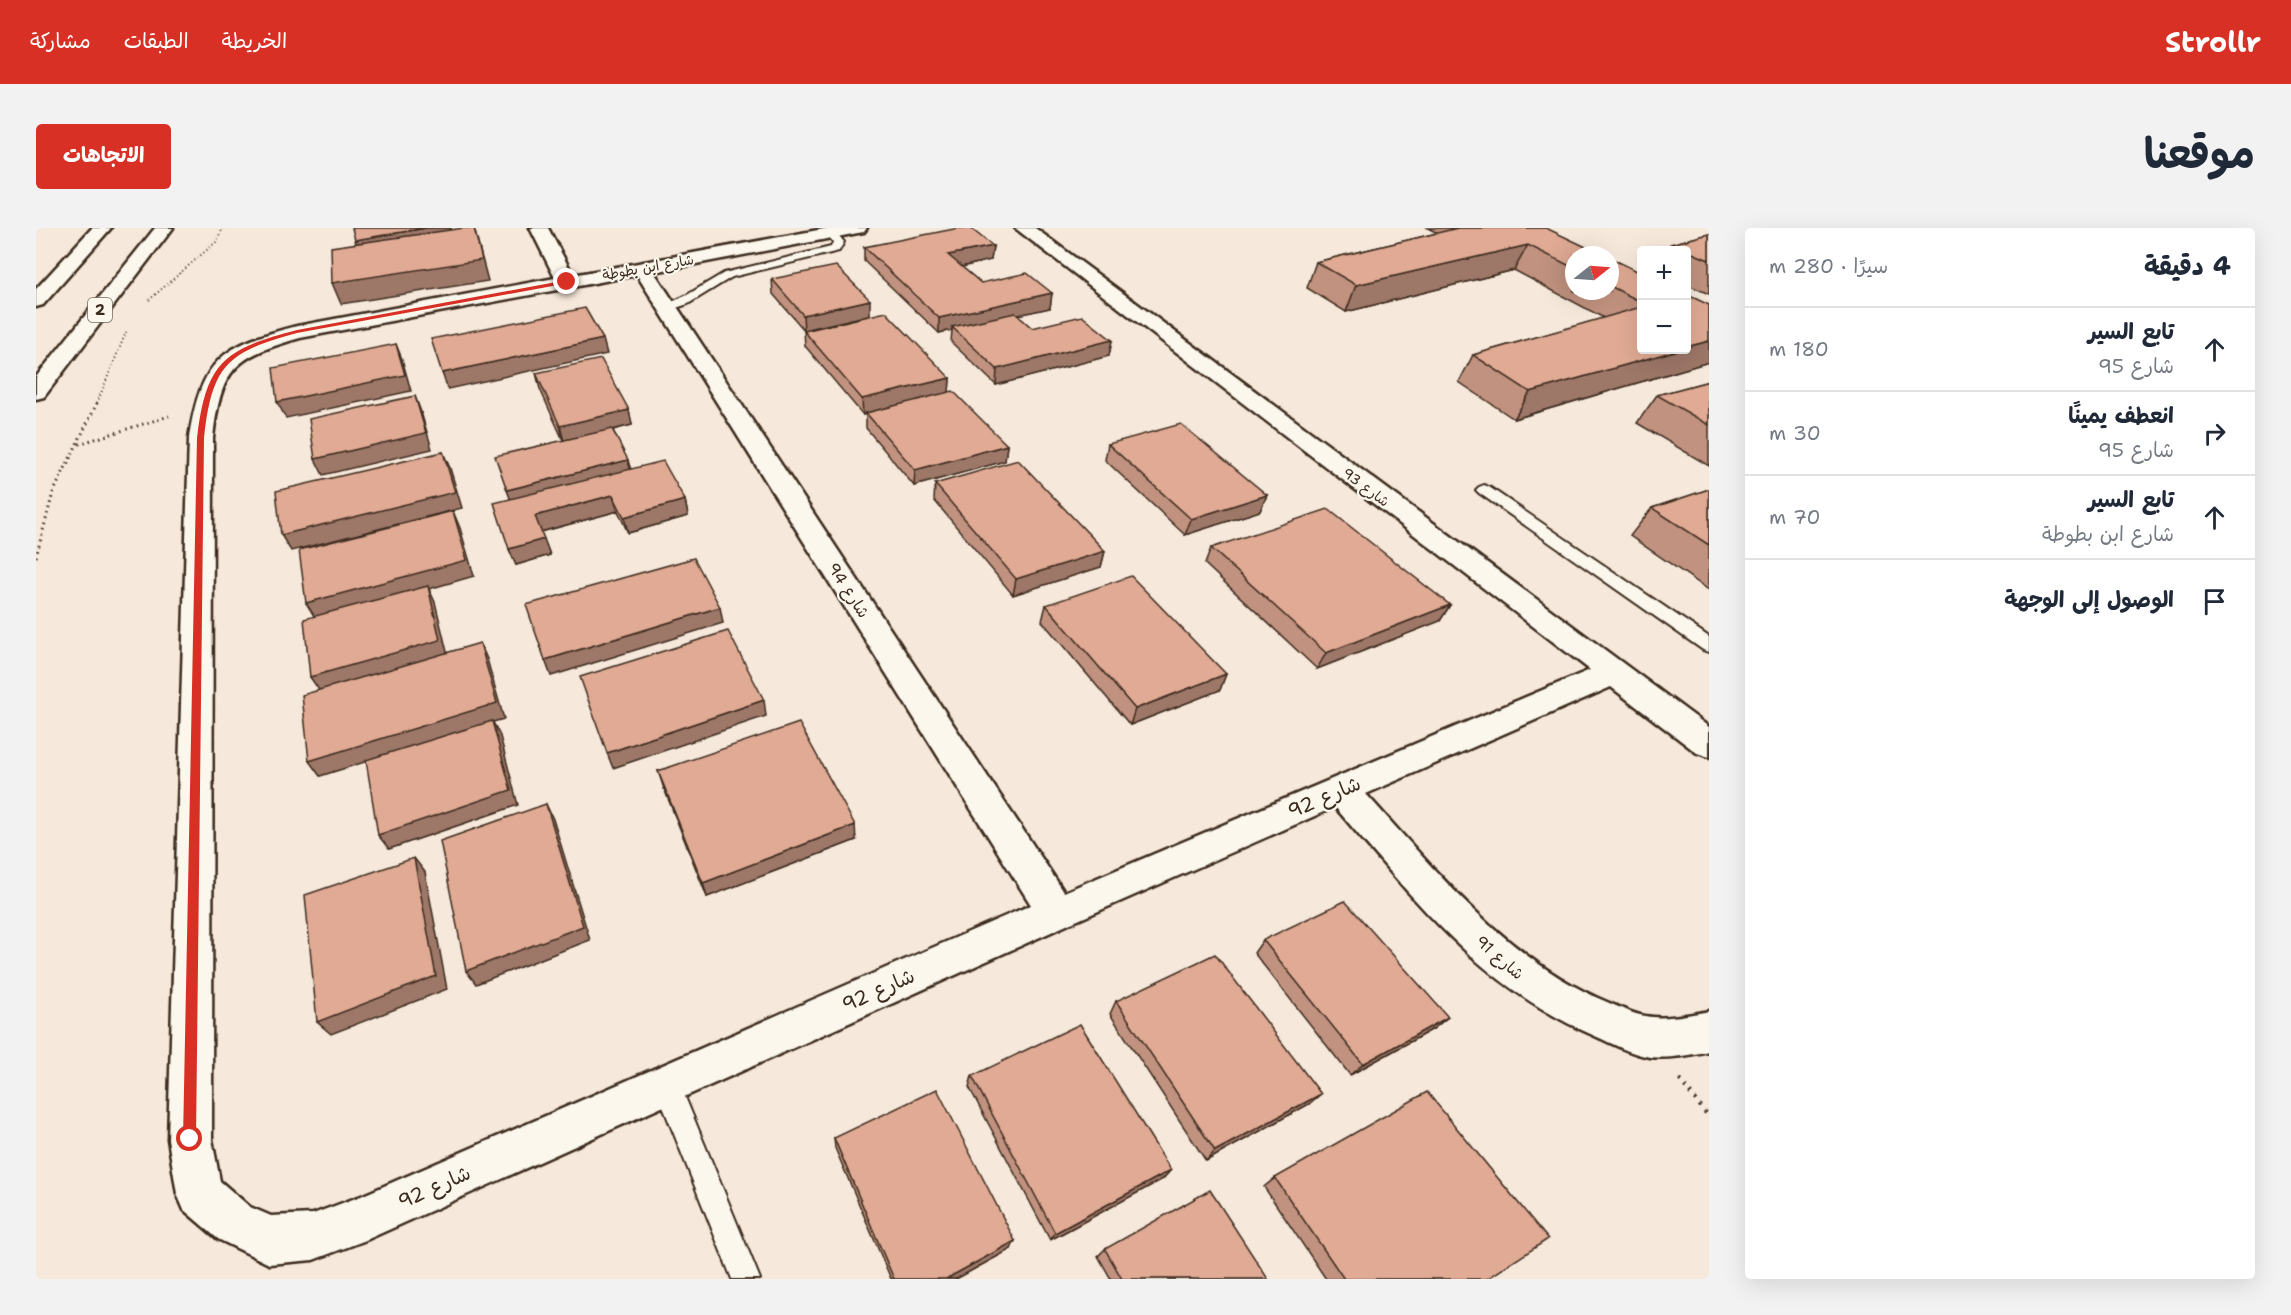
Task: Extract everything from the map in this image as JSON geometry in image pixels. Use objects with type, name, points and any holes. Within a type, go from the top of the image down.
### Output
[{"type":"street","points":[[75,255],[94,228]]},
{"type":"street","points":[[36,301],[75,255],[102,228]]},
{"type":"street","name":"2","points":[[36,392],[164,228]]},
{"type":"street","points":[[540,228],[567,282]]},
{"type":"street","name":"شارع ابن بطوطة","points":[[205,405],[212,383],[223,364],[242,349],[297,332],[858,228]]},
{"type":"street","name":"شارع 93","points":[[1024,228],[1709,744]]},
{"type":"street","name":"شارع 94","points":[[642,268],[1056,912]]},
{"type":"street","name":"شارع 92","points":[[205,405],[201,438],[190,1139],[200,1194],[234,1223],[269,1240],[313,1237],[376,1212],[1056,912],[1613,673]]},
{"type":"street","name":"شارع 91","points":[[1341,790],[1495,956],[1539,989],[1595,1018],[1647,1036],[1690,1035],[1709,1031]]},
{"type":"lane","points":[[667,307],[690,300],[712,283],[728,275],[835,249],[839,242],[831,233]]},
{"type":"lane","points":[[1484,490],[1709,646]]},
{"type":"lane","points":[[667,1084],[746,1279]]},
{"type":"path","points":[[146,303],[216,242],[223,228]]},
{"type":"path","points":[[36,557],[53,493],[78,444],[131,321]]},
{"type":"path","points":[[78,444],[205,405]]},
{"type":"building","points":[[352,228],[426,228],[355,240]]},
{"type":"building","points":[[474,228],[482,260],[332,283],[331,247]]},
{"type":"building","points":[[959,228],[970,228],[993,246],[948,255],[981,283],[1027,273],[1052,293],[939,318],[864,247]]},
{"type":"building","points":[[1458,228],[1546,228],[1584,246],[1565,246],[1565,264],[1528,245],[1356,285],[1316,262]]},
{"type":"building","points":[[1709,234],[1709,260],[1691,252],[1691,246],[1671,244]]},
{"type":"building","points":[[1619,262],[1637,271],[1637,300],[1619,291]]},
{"type":"building","points":[[836,266],[870,300],[803,315],[772,279]]},
{"type":"building","points":[[1691,296],[1709,305],[1709,341],[1691,346]]},
{"type":"building","points":[[585,308],[603,339],[442,373],[431,339]]},
{"type":"building","points":[[1637,308],[1637,354],[1664,354],[1530,392],[1473,355]]},
{"type":"building","points":[[886,312],[950,378],[862,399],[804,331]]},
{"type":"building","points":[[1015,313],[1032,328],[1082,316],[1112,340],[997,369],[952,327]]},
{"type":"building","points":[[396,344],[405,375],[277,402],[273,368]]},
{"type":"building","points":[[601,359],[629,410],[560,426],[536,373]]},
{"type":"building","points":[[1709,381],[1709,425],[1657,395]]},
{"type":"building","points":[[953,391],[1007,445],[915,470],[866,413]]},
{"type":"building","points":[[415,396],[426,433],[315,459],[309,419]]},
{"type":"building","points":[[1181,424],[1267,495],[1191,519],[1108,444]]},
{"type":"building","points":[[612,429],[628,460],[507,490],[495,456]]},
{"type":"building","points":[[443,452],[455,492],[281,535],[276,491]]},
{"type":"building","points":[[1018,460],[1105,551],[1016,579],[935,484]]},
{"type":"building","points":[[663,461],[685,500],[624,517],[613,495],[535,516],[544,539],[509,549],[494,503]]},
{"type":"building","points":[[1709,489],[1709,545],[1652,508]]},
{"type":"building","points":[[1328,509],[1450,605],[1326,653],[1211,548]]},
{"type":"building","points":[[453,511],[467,560],[306,603],[299,550]]},
{"type":"building","points":[[694,558],[720,607],[545,660],[526,605]]},
{"type":"building","points":[[1131,576],[1226,674],[1135,709],[1046,605]]},
{"type":"building","points":[[428,586],[440,640],[310,677],[304,619]]},
{"type":"building","points":[[728,631],[764,700],[607,753],[580,677]]},
{"type":"building","points":[[480,643],[497,703],[309,761],[302,695]]},
{"type":"building","points":[[492,721],[511,790],[378,835],[366,760]]},
{"type":"building","points":[[799,723],[855,825],[703,883],[658,771]]},
{"type":"building","points":[[546,804],[583,926],[466,971],[440,841]]},
{"type":"building","points":[[414,858],[436,976],[317,1022],[305,895]]},
{"type":"building","points":[[1345,901],[1448,1017],[1363,1064],[1263,940]]},
{"type":"building","points":[[1215,954],[1321,1094],[1215,1151],[1116,1001]]},
{"type":"building","points":[[1080,1024],[1171,1170],[1055,1233],[972,1076]]},
{"type":"building","points":[[937,1089],[1015,1241],[946,1279],[894,1279],[834,1138]]},
{"type":"building","points":[[1427,1092],[1548,1239],[1487,1279],[1344,1279],[1275,1178]]},
{"type":"building","points":[[1210,1190],[1268,1279],[1122,1279],[1105,1249]]},
{"type":"route","points":[[190,1139],[201,438],[205,405],[212,383],[223,364],[242,349],[268,339],[567,282]]}]
